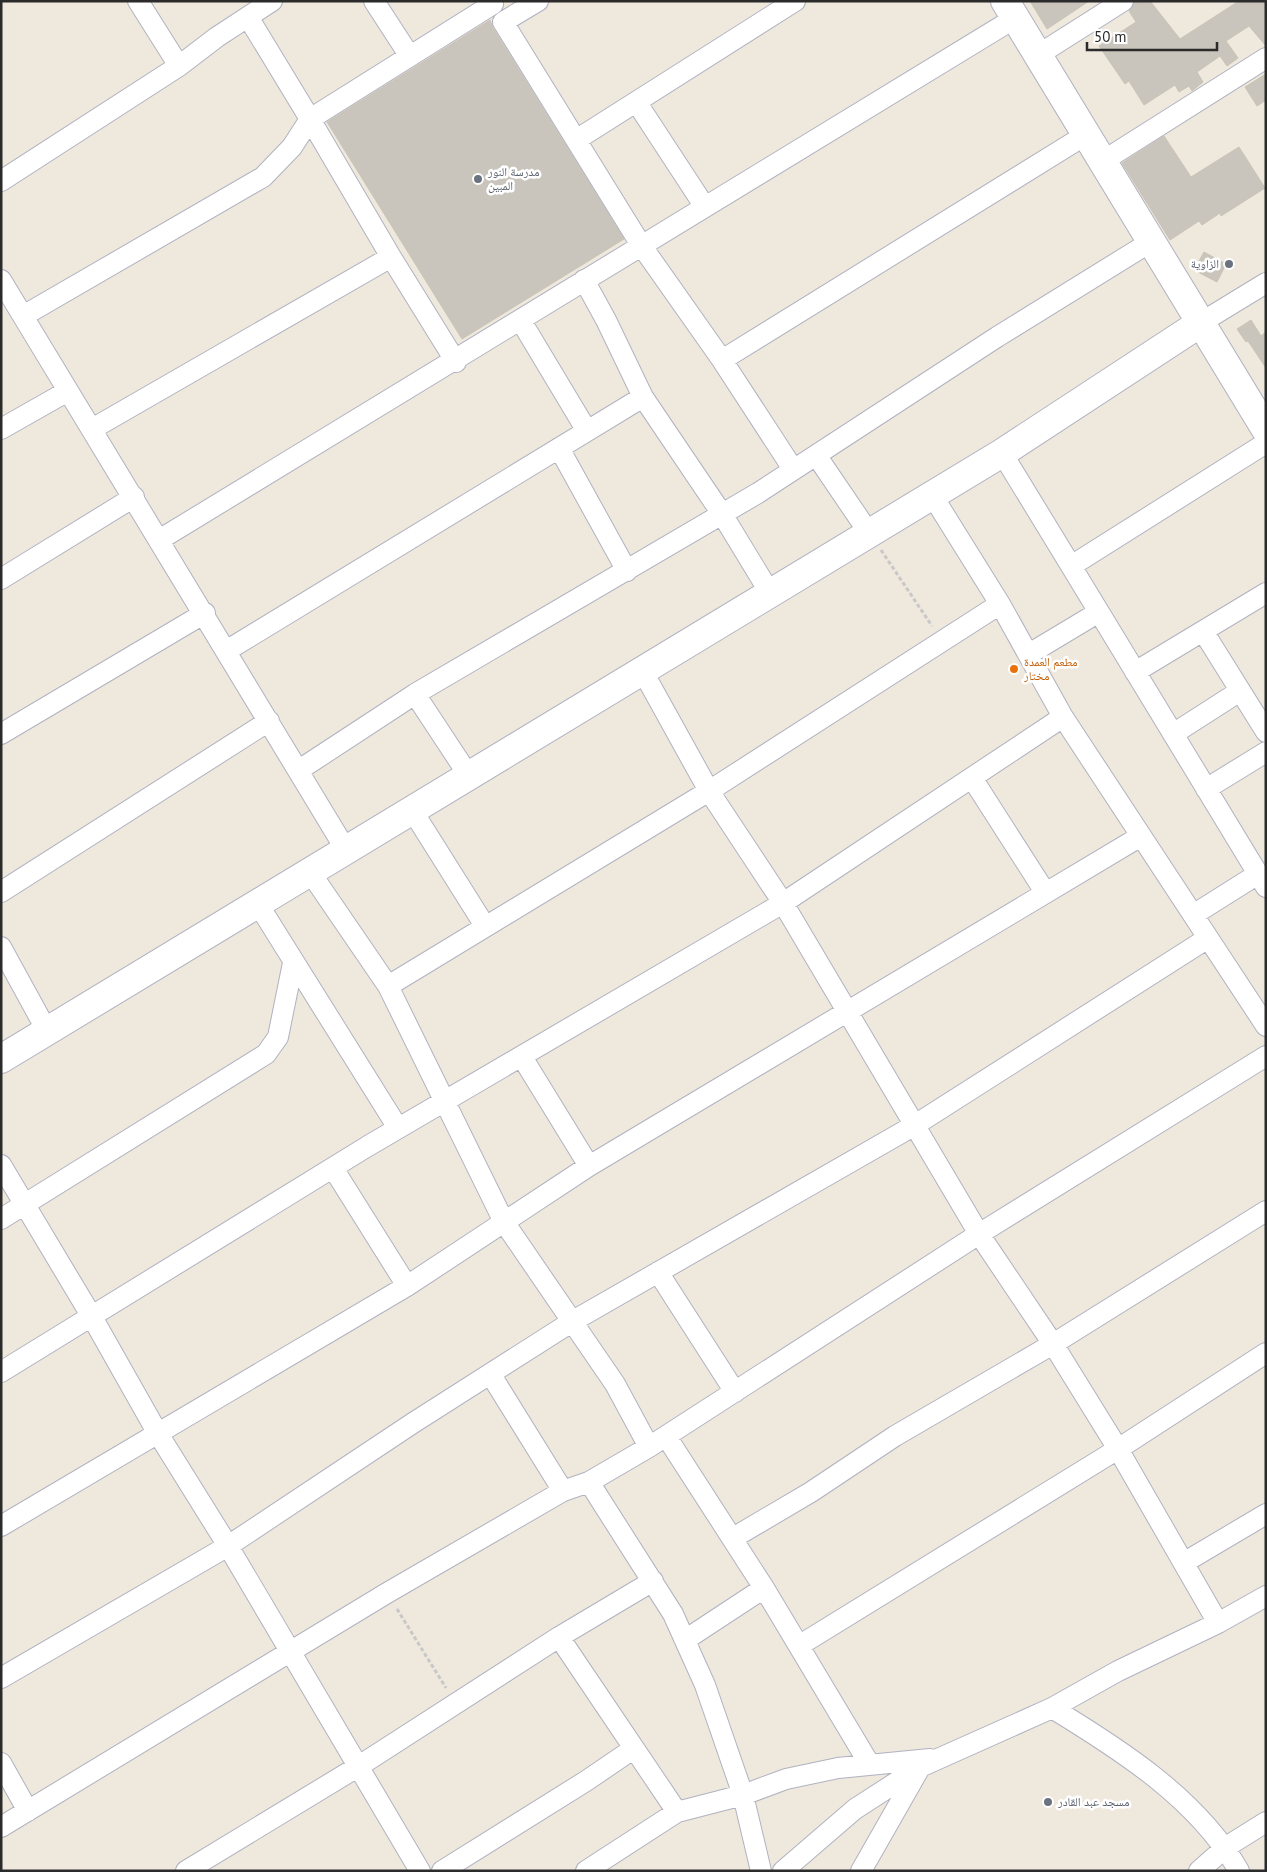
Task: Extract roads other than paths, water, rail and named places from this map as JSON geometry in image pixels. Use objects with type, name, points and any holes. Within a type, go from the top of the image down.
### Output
[{"type":"street","points":[[138,1],[180,66]]},
{"type":"street","points":[[1,181],[180,66],[272,1]]},
{"type":"street","points":[[374,1],[409,55]]},
{"type":"street","points":[[503,22],[538,1]]},
{"type":"street","points":[[576,140],[795,1]]},
{"type":"street","points":[[1038,55],[1123,1]]},
{"type":"street","points":[[23,316],[263,177],[287,153],[310,119],[492,3],[641,245],[722,360],[793,469]]},
{"type":"street","points":[[159,540],[522,321],[1010,10],[1202,322],[1266,430]]},
{"type":"street","points":[[248,17],[456,362]]},
{"type":"street","points":[[1103,161],[1266,58]]},
{"type":"street","points":[[637,103],[705,206]]},
{"type":"street","points":[[722,360],[1086,134]]},
{"type":"street","points":[[299,770],[415,694],[722,514],[997,337],[1152,241]]},
{"type":"street","points":[[92,429],[391,257]]},
{"type":"street","points":[[1,280],[346,850]]},
{"type":"street","points":[[584,280],[606,320],[643,398],[722,514],[770,593]]},
{"type":"street","points":[[1,1059],[1002,453],[1266,282]]},
{"type":"street","points":[[522,321],[587,431]]},
{"type":"street","points":[[1,429],[68,391]]},
{"type":"street","points":[[226,651],[643,398]]},
{"type":"street","points":[[1071,566],[1266,443]]},
{"type":"street","points":[[559,448],[627,571]]},
{"type":"street","points":[[1002,453],[1262,881],[1193,915]]},
{"type":"street","points":[[816,455],[870,533]]},
{"type":"street","points":[[932,495],[1000,604],[1063,717],[1266,1026]]},
{"type":"street","points":[[1,579],[134,497]]},
{"type":"street","points":[[1135,672],[1266,593]]},
{"type":"street","points":[[388,986],[709,792],[941,640],[1000,604]]},
{"type":"street","points":[[1029,654],[1099,612]]},
{"type":"street","points":[[1,734],[204,613]]},
{"type":"street","points":[[1203,631],[1266,732]]},
{"type":"street","points":[[642,670],[709,792],[782,903],[845,1013],[915,1125],[979,1234],[1118,1448],[1218,1623]]},
{"type":"street","points":[[1173,734],[1240,691]]},
{"type":"street","points":[[415,694],[469,776]]},
{"type":"street","points":[[1,1372],[398,1128],[782,903],[1063,717]]},
{"type":"street","points":[[1,892],[269,721]]},
{"type":"street","points":[[1206,790],[1266,752]]},
{"type":"street","points":[[972,778],[1045,892]]},
{"type":"street","points":[[412,810],[485,926]]},
{"type":"street","points":[[1,1526],[406,1286],[589,1166],[1141,836]]},
{"type":"street","points":[[310,872],[388,986],[446,1100],[504,1222],[615,1384],[733,1538],[800,1645],[870,1765]]},
{"type":"street","points":[[258,904],[293,963],[398,1128]]},
{"type":"street","points":[[1,1678],[228,1546],[574,1322],[915,1125],[1208,938]]},
{"type":"street","points":[[1,947],[47,1031]]},
{"type":"street","points":[[1,1219],[266,1054],[278,1037],[293,963]]},
{"type":"street","points":[[1,1828],[387,1593],[563,1491],[589,1482],[658,1442],[979,1234],[1266,1056]]},
{"type":"street","points":[[522,1057],[589,1166]]},
{"type":"street","points":[[1,1165],[92,1317],[157,1432],[228,1546],[420,1871]]},
{"type":"street","points":[[333,1168],[406,1286]]},
{"type":"street","points":[[733,1538],[811,1492],[895,1436],[1052,1344],[1266,1211]]},
{"type":"street","points":[[658,1272],[735,1392]]},
{"type":"street","points":[[800,1645],[1118,1448],[1266,1353]]},
{"type":"street","points":[[491,1375],[563,1491]]},
{"type":"street","points":[[589,1482],[673,1614],[705,1685],[743,1795],[761,1871]]},
{"type":"street","points":[[1184,1562],[1266,1514]]},
{"type":"street","points":[[186,1871],[359,1766],[559,1637],[653,1581]]},
{"type":"street","points":[[685,1640],[764,1588]]},
{"type":"street","points":[[783,1871],[855,1809],[920,1768],[1052,1708],[1118,1670],[1218,1623],[1266,1596]]},
{"type":"street","points":[[559,1637],[677,1812]]},
{"type":"street","points":[[1052,1708],[1104,1740],[1155,1778],[1194,1813],[1226,1847],[1240,1871]]},
{"type":"street","points":[[442,1871],[572,1790],[633,1748]]},
{"type":"street","points":[[586,1871],[677,1812],[743,1795],[786,1779],[838,1768],[939,1758]]},
{"type":"street","points":[[1,1764],[28,1811]]},
{"type":"street","points":[[861,1871],[920,1768]]},
{"type":"street","points":[[1199,1871],[1226,1847],[1266,1822]]},
{"type":"place","name":"مدرسة النور المبين","points":[[478,179]]},
{"type":"place","name":"الزاوية","points":[[1229,264]]},
{"type":"place","name":"مطعم العمدة مختار","points":[[1014,669]]},
{"type":"place","name":"مسجد عبد القادر","points":[[1048,1802]]}]
